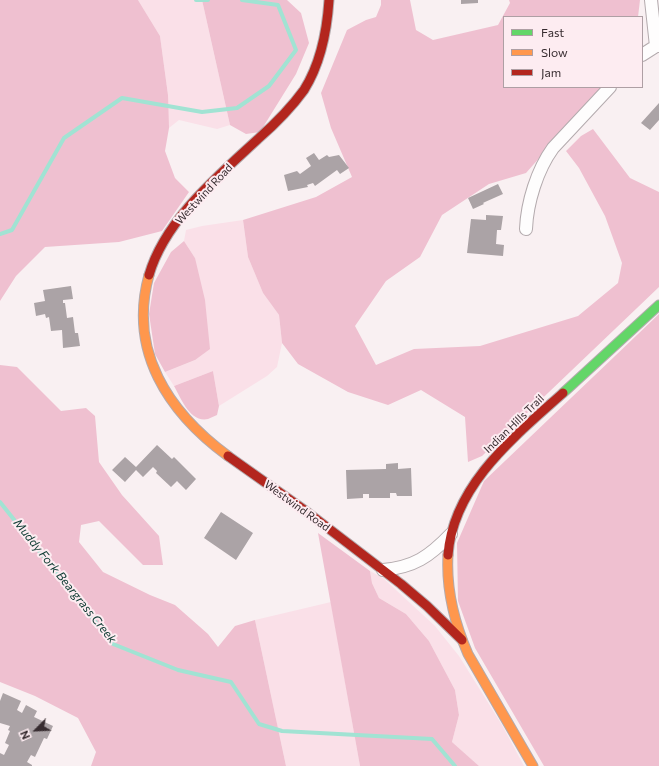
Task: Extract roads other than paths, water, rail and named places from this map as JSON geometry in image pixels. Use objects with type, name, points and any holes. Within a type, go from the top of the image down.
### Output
[{"type":"street","name":"Westwind Road","points":[[329,0],[326,34],[313,71],[304,88],[290,108],[194,202],[178,220],[161,247],[150,271],[144,290],[142,308],[143,331],[146,348],[160,382],[183,415],[203,436],[383,570],[416,596],[462,640]]},
{"type":"street","points":[[643,54],[658,46],[651,0]]},
{"type":"street","points":[[526,229],[529,206],[541,166],[546,157],[552,148],[609,88]]},
{"type":"street","name":"Indian Hills Trail","points":[[533,766],[472,661],[455,620],[448,581],[448,555],[455,518],[471,489],[502,450],[659,305]]},
{"type":"street","points":[[383,570],[400,568],[418,562],[437,549],[451,534]]},
{"type":"waterway","name":"Muddy Fork Beargrass Creek","points":[[196,0],[208,0]]},
{"type":"waterway","name":"Muddy Fork Beargrass Creek","points":[[0,234],[12,230],[64,138],[122,98],[202,112],[237,108],[269,86],[296,50],[278,5],[242,0]]},
{"type":"waterway","name":"Muddy Fork Beargrass Creek","points":[[0,502],[113,644],[178,670],[231,682],[259,724],[282,731],[432,739],[455,766]]}]
